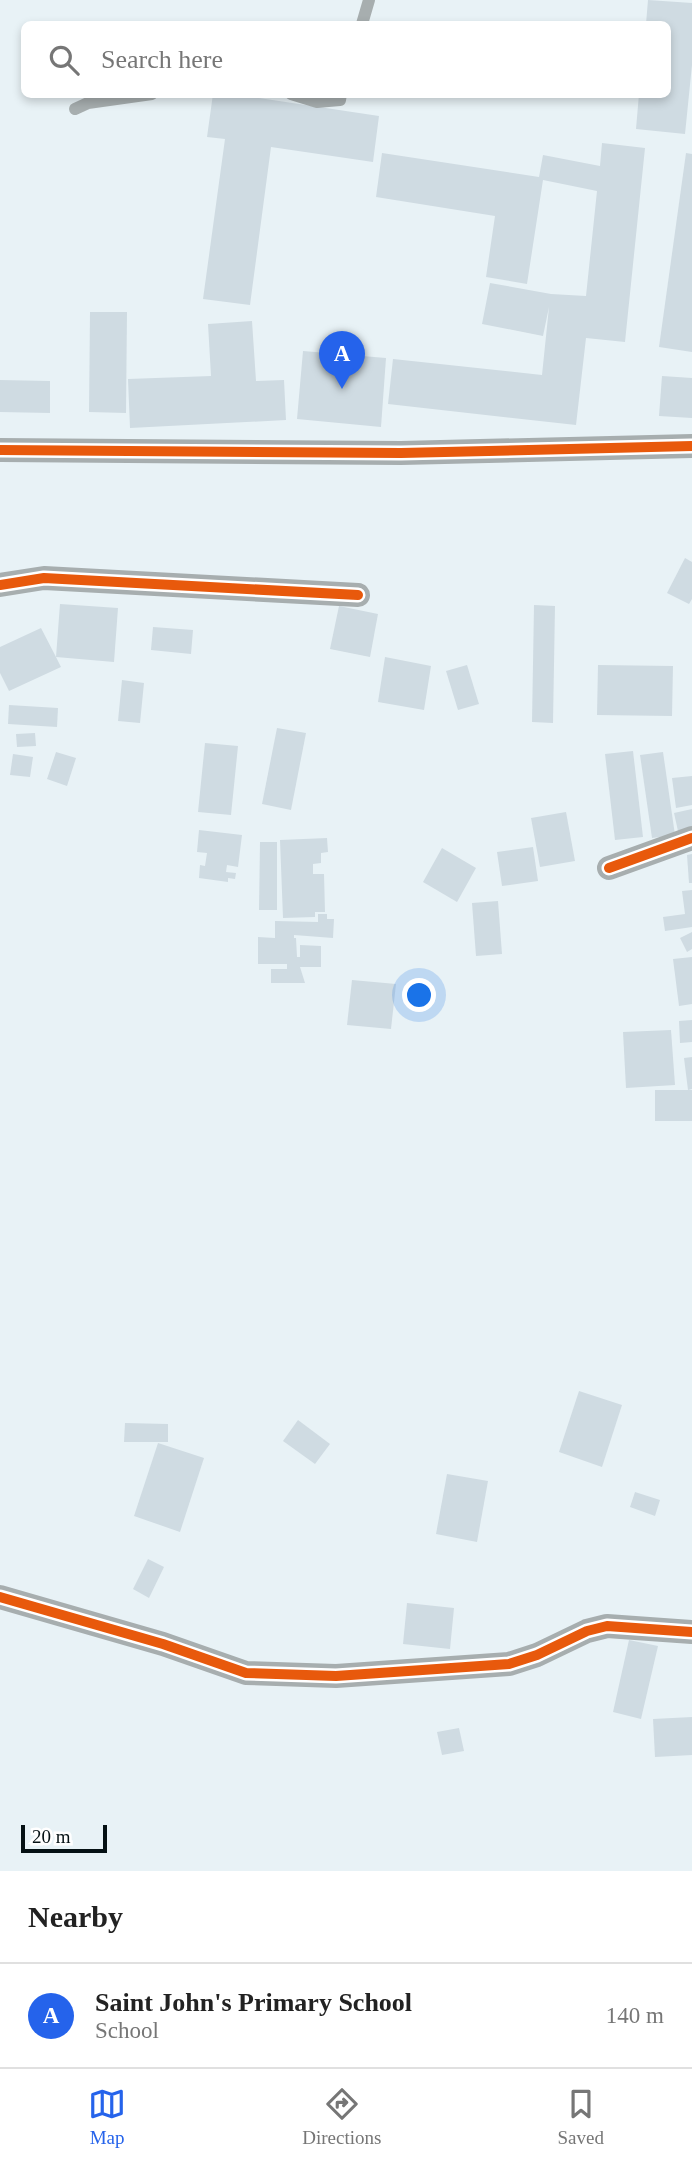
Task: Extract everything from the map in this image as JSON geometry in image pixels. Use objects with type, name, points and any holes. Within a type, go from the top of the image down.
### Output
[{"type":"street","points":[[0,450],[401,453],[692,446]]},
{"type":"street","points":[[0,585],[44,578],[358,595]]},
{"type":"street","points":[[609,868],[692,838]]},
{"type":"street","points":[[0,1597],[163,1644],[246,1673],[336,1676],[509,1664],[537,1655],[587,1631],[607,1626],[692,1632]]},
{"type":"lane","points":[[363,21],[369,0]]},
{"type":"lane","points":[[75,109],[88,103],[124,98]]},
{"type":"lane","points":[[309,98],[331,103],[340,98]]},
{"type":"building","points":[[648,0],[692,3],[692,65],[685,134],[636,129],[639,98],[671,98],[671,21],[646,21]]},
{"type":"building","points":[[212,98],[260,98],[379,116],[373,162],[271,147],[250,305],[203,299],[225,139],[207,137]]},
{"type":"building","points":[[602,143],[645,148],[625,342],[586,338],[576,425],[388,404],[393,359],[542,375],[549,307],[543,336],[482,324],[490,283],[551,294],[586,296],[597,191],[543,180],[527,284],[486,277],[495,216],[376,197],[382,153],[539,177],[543,155],[600,166]]},
{"type":"building","points":[[686,153],[692,154],[692,352],[659,347]]},
{"type":"building","points":[[90,312],[127,312],[126,413],[89,412]]},
{"type":"building","points":[[252,321],[256,381],[284,380],[286,420],[130,428],[128,379],[211,376],[208,324]]},
{"type":"building","points":[[303,351],[386,358],[381,427],[297,419]]},
{"type":"building","points":[[662,376],[692,378],[692,418],[659,416]]},
{"type":"building","points":[[0,380],[50,381],[50,413],[0,412]]},
{"type":"building","points":[[685,558],[692,562],[692,599],[689,604],[667,593]]},
{"type":"building","points":[[60,604],[118,608],[114,662],[56,657]]},
{"type":"building","points":[[534,605],[555,606],[553,723],[532,722]]},
{"type":"building","points":[[339,606],[378,614],[370,657],[330,649]]},
{"type":"building","points":[[153,627],[193,630],[191,654],[151,650]]},
{"type":"building","points":[[41,628],[61,667],[9,691],[0,673],[0,647]]},
{"type":"building","points":[[385,657],[431,666],[424,710],[378,702]]},
{"type":"building","points":[[467,665],[479,704],[458,710],[446,671]]},
{"type":"building","points":[[598,665],[673,666],[672,716],[597,715]]},
{"type":"building","points":[[122,680],[144,683],[140,723],[118,721]]},
{"type":"building","points":[[9,705],[58,708],[57,727],[8,724]]},
{"type":"building","points":[[277,728],[306,733],[291,810],[262,804]]},
{"type":"building","points":[[35,733],[36,746],[17,747],[16,734]]},
{"type":"building","points":[[205,743],[238,746],[231,815],[198,812]]},
{"type":"building","points":[[633,751],[643,837],[615,840],[605,754]]},
{"type":"building","points":[[56,752],[76,758],[67,786],[47,779]]},
{"type":"building","points":[[663,752],[675,835],[652,838],[640,755]]},
{"type":"building","points":[[13,754],[33,757],[30,777],[10,775]]},
{"type":"building","points":[[692,776],[692,805],[676,808],[672,778]]},
{"type":"building","points":[[692,809],[692,828],[678,831],[674,813]]},
{"type":"building","points":[[566,812],[575,861],[540,867],[531,818]]},
{"type":"building","points":[[199,830],[242,835],[238,867],[227,865],[226,872],[236,873],[235,879],[228,878],[228,882],[199,878],[200,865],[205,866],[207,853],[197,852]]},
{"type":"building","points":[[327,838],[328,852],[321,853],[321,863],[313,864],[313,874],[324,874],[325,912],[315,912],[315,917],[283,918],[280,840]]},
{"type":"building","points":[[260,842],[277,842],[277,910],[259,910]]},
{"type":"building","points":[[533,847],[538,881],[502,886],[497,852]]},
{"type":"building","points":[[442,848],[476,868],[457,902],[423,882]]},
{"type":"building","points":[[692,854],[692,883],[689,883],[687,855]]},
{"type":"building","points":[[692,890],[692,927],[665,931],[663,917],[685,914],[682,891]]},
{"type":"building","points":[[498,901],[502,954],[476,956],[472,903]]},
{"type":"building","points":[[318,914],[327,914],[327,919],[334,919],[333,938],[294,935],[294,938],[297,957],[300,957],[300,945],[321,946],[321,967],[300,967],[305,983],[271,983],[271,969],[287,969],[287,964],[258,964],[258,937],[275,938],[275,921],[318,922]]},
{"type":"building","points":[[692,932],[692,949],[687,952],[680,938]]},
{"type":"building","points":[[692,957],[692,1004],[679,1006],[673,959]]},
{"type":"building","points":[[352,980],[396,984],[391,1029],[347,1025]]},
{"type":"building","points":[[692,1020],[692,1042],[680,1043],[679,1021]]},
{"type":"building","points":[[671,1030],[675,1085],[626,1088],[623,1032]]},
{"type":"building","points":[[692,1057],[692,1089],[688,1090],[684,1058]]},
{"type":"building","points":[[655,1090],[692,1090],[692,1121],[655,1121]]},
{"type":"building","points":[[579,1391],[622,1405],[602,1467],[559,1452]]},
{"type":"building","points":[[298,1420],[330,1444],[315,1464],[283,1441]]},
{"type":"building","points":[[125,1423],[168,1424],[168,1442],[124,1442]]},
{"type":"building","points":[[158,1443],[204,1458],[180,1532],[134,1516]]},
{"type":"building","points":[[447,1474],[488,1481],[477,1542],[436,1534]]},
{"type":"building","points":[[635,1492],[660,1500],[655,1516],[630,1507]]},
{"type":"building","points":[[148,1559],[164,1567],[149,1598],[133,1589]]},
{"type":"building","points":[[407,1603],[454,1608],[450,1649],[403,1644]]},
{"type":"building","points":[[629,1640],[658,1646],[641,1719],[613,1712]]},
{"type":"building","points":[[692,1717],[692,1755],[655,1757],[653,1719]]},
{"type":"building","points":[[459,1728],[464,1751],[442,1755],[437,1732]]},
{"type":"cycle path","points":[[0,450],[401,453],[692,446]]},
{"type":"cycle path","points":[[0,585],[44,578],[358,595]]},
{"type":"cycle path","points":[[609,868],[692,838]]},
{"type":"cycle path","points":[[0,1597],[163,1644],[246,1673],[336,1676],[509,1664],[537,1655],[587,1631],[607,1626],[692,1632]]},
{"type":"place","name":"Saint John's Primary School","points":[[342,389]]}]
